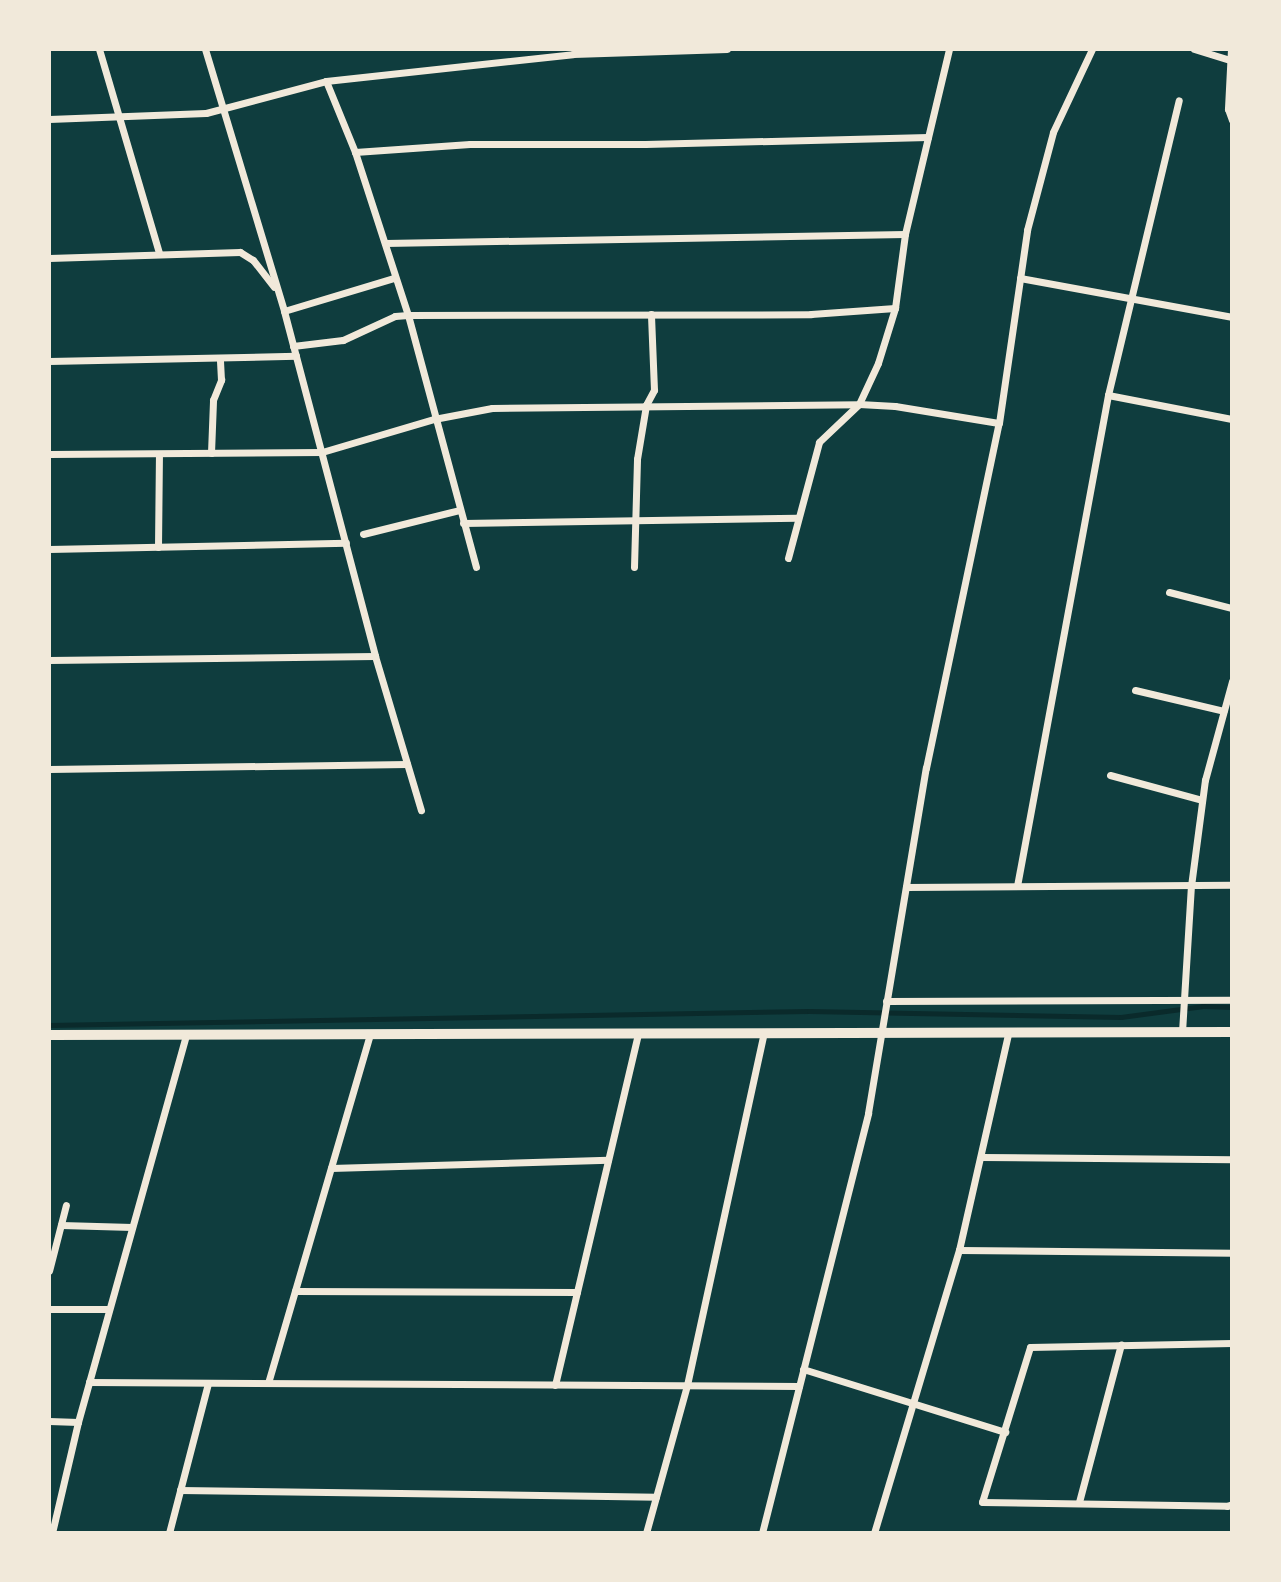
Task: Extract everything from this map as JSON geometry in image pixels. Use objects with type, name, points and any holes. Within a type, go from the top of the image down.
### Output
[{"type":"street","points":[[99,49],[159,253]]},
{"type":"street","points":[[205,49],[284,310],[375,656],[421,810]]},
{"type":"street","points":[[49,120],[206,113],[326,81],[573,54],[727,49]]},
{"type":"street","points":[[788,558],[819,442],[859,404],[878,363],[895,308],[905,234],[949,49]]},
{"type":"street","points":[[762,1533],[868,1113],[926,768],[999,423],[1027,230],[1053,132],[1091,49]]},
{"type":"street","points":[[1194,49],[1230,60]]},
{"type":"street","points":[[1231,49],[1228,109],[1232,120]]},
{"type":"street","points":[[326,81],[355,152],[408,315],[475,567]]},
{"type":"street","points":[[1017,886],[1108,395],[1179,100]]},
{"type":"street","points":[[355,152],[470,144],[645,144],[928,137]]},
{"type":"street","points":[[385,243],[905,234]]},
{"type":"street","points":[[49,258],[240,251],[253,260],[276,290]]},
{"type":"street","points":[[284,310],[394,278]]},
{"type":"street","points":[[1020,278],[1232,317]]},
{"type":"street","points":[[293,346],[343,340],[395,316],[408,315],[811,314],[895,308]]},
{"type":"street","points":[[634,567],[637,459],[646,405],[653,390],[651,314]]},
{"type":"street","points":[[49,360],[296,356]]},
{"type":"street","points":[[211,453],[213,400],[221,380],[220,359]]},
{"type":"street","points":[[1108,395],[1232,419]]},
{"type":"street","points":[[49,453],[322,452],[434,419],[492,408],[859,404],[895,406],[999,423]]},
{"type":"street","points":[[158,547],[159,454]]},
{"type":"street","points":[[363,534],[459,510]]},
{"type":"street","points":[[463,523],[797,518]]},
{"type":"street","points":[[49,549],[346,543]]},
{"type":"street","points":[[1169,592],[1232,608]]},
{"type":"street","points":[[49,660],[375,656]]},
{"type":"street","points":[[1182,1032],[1191,886],[1202,800],[1232,681]]},
{"type":"street","points":[[1136,690],[1224,711]]},
{"type":"street","points":[[49,769],[407,764]]},
{"type":"street","points":[[1110,775],[1202,800]]},
{"type":"street","points":[[906,887],[1232,886]]},
{"type":"street","points":[[887,1000],[1232,1000]]},
{"type":"street","points":[[49,1035],[881,1035],[1232,1031]]},
{"type":"street","points":[[874,1533],[959,1250],[1008,1034]]},
{"type":"street","points":[[52,1533],[78,1422],[186,1035]]},
{"type":"street","points":[[268,1383],[370,1035]]},
{"type":"street","points":[[555,1385],[638,1035]]},
{"type":"street","points":[[646,1533],[687,1385],[763,1035]]},
{"type":"street","points":[[981,1157],[1232,1159]]},
{"type":"street","points":[[331,1168],[608,1160]]},
{"type":"street","points":[[49,1271],[66,1205]]},
{"type":"street","points":[[61,1225],[132,1227]]},
{"type":"street","points":[[959,1250],[1232,1253]]},
{"type":"street","points":[[295,1291],[577,1292]]},
{"type":"street","points":[[49,1309],[109,1309]]},
{"type":"street","points":[[1232,1343],[1030,1347],[982,1502],[1232,1504]]},
{"type":"street","points":[[1079,1503],[1121,1344]]},
{"type":"street","points":[[803,1369],[1005,1432]]},
{"type":"street","points":[[89,1382],[799,1386]]},
{"type":"street","points":[[169,1533],[208,1383]]},
{"type":"street","points":[[49,1422],[78,1422]]},
{"type":"street","points":[[180,1490],[656,1497]]},
{"type":"waterway","points":[[49,1025],[809,1011],[1121,1017],[1203,1006],[1232,1007]]}]
